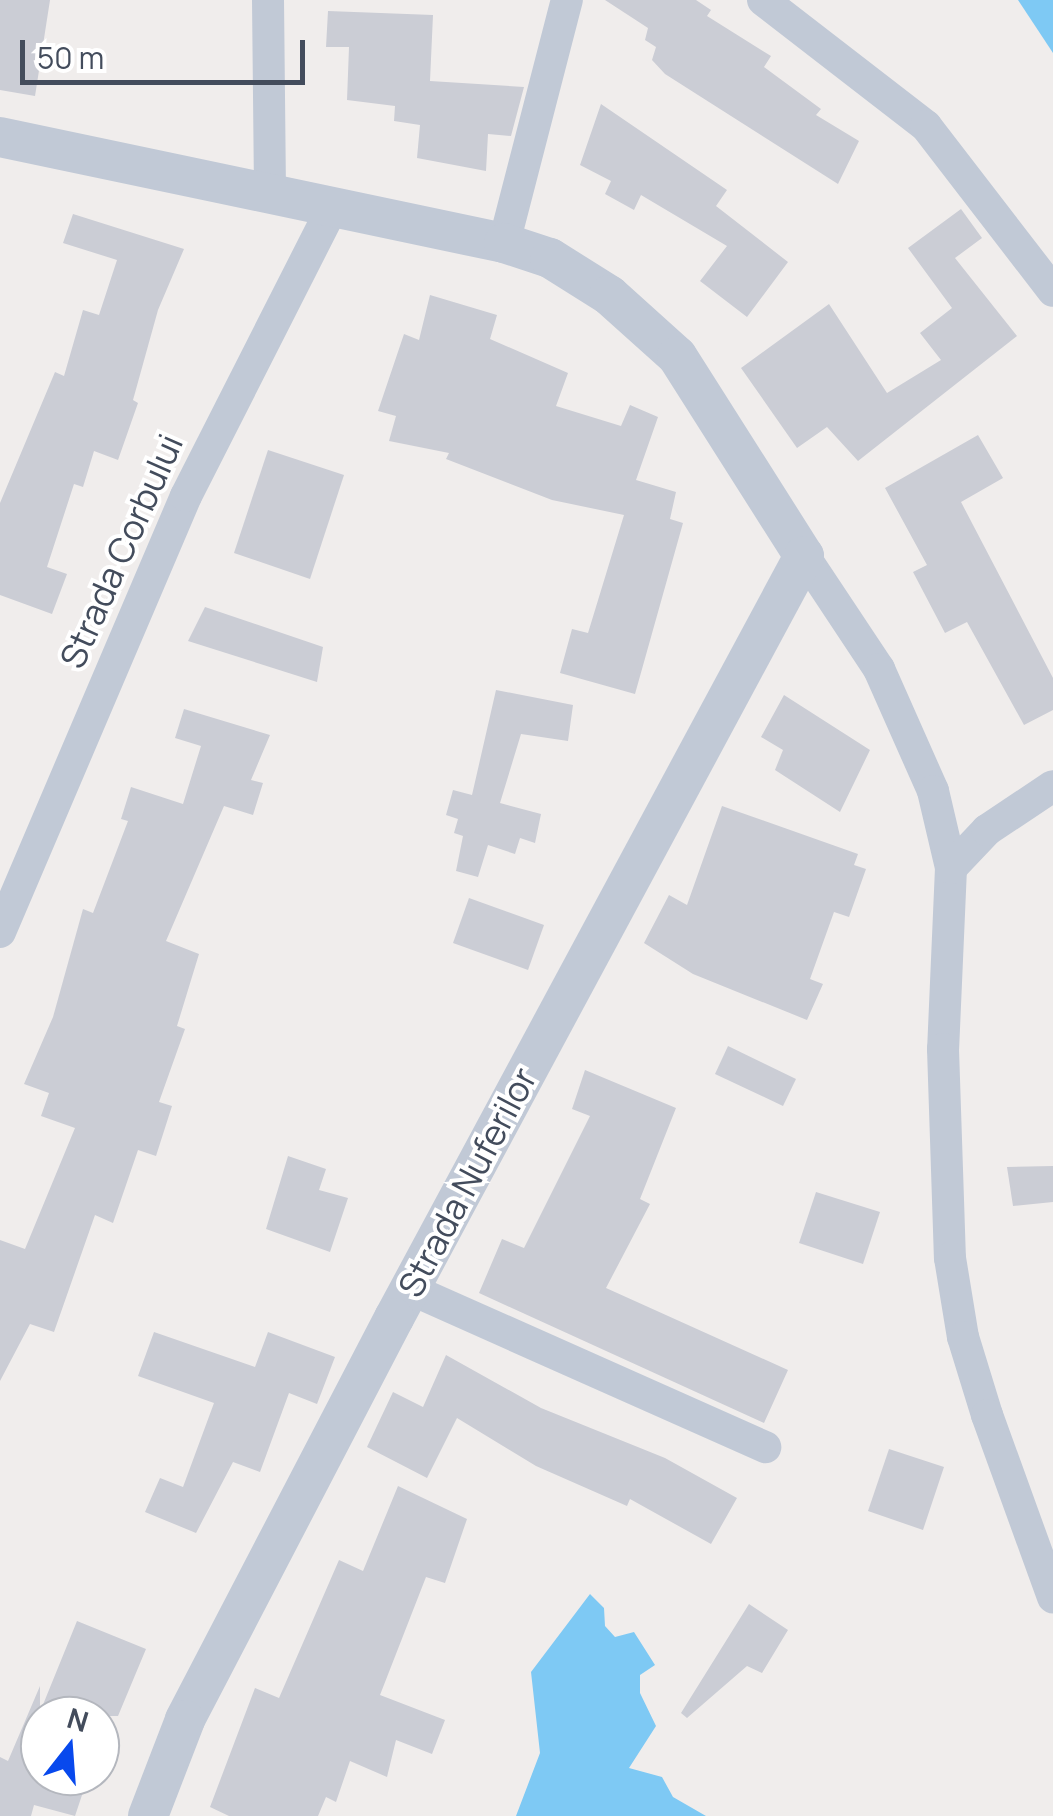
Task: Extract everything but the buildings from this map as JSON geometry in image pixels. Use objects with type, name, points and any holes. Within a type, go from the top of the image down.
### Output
[{"type":"street","points":[[268,0],[270,197]]},
{"type":"street","points":[[504,242],[567,0]]},
{"type":"street","points":[[763,0],[926,126],[1053,291]]},
{"type":"street","points":[[0,137],[331,210],[504,242],[550,258],[608,295],[677,356],[879,669],[934,791],[951,868],[944,1049],[950,1258],[987,1415],[1053,1597]]},
{"type":"street","name":"Strada Corbului","points":[[0,932],[186,496],[331,210]]},
{"type":"street","name":"Strada Nuferilor","points":[[148,1816],[185,1720],[410,1289],[804,556]]},
{"type":"street","points":[[951,868],[987,830],[1053,786]]},
{"type":"street","points":[[410,1289],[765,1447]]},
{"type":"water","points":[[1018,0],[1053,0],[1053,53]]},
{"type":"water","points":[[590,1594],[604,1608],[605,1626],[615,1637],[634,1632],[655,1665],[640,1675],[640,1693],[656,1726],[629,1768],[662,1777],[673,1797],[706,1816],[516,1816],[540,1753],[531,1672]]}]
